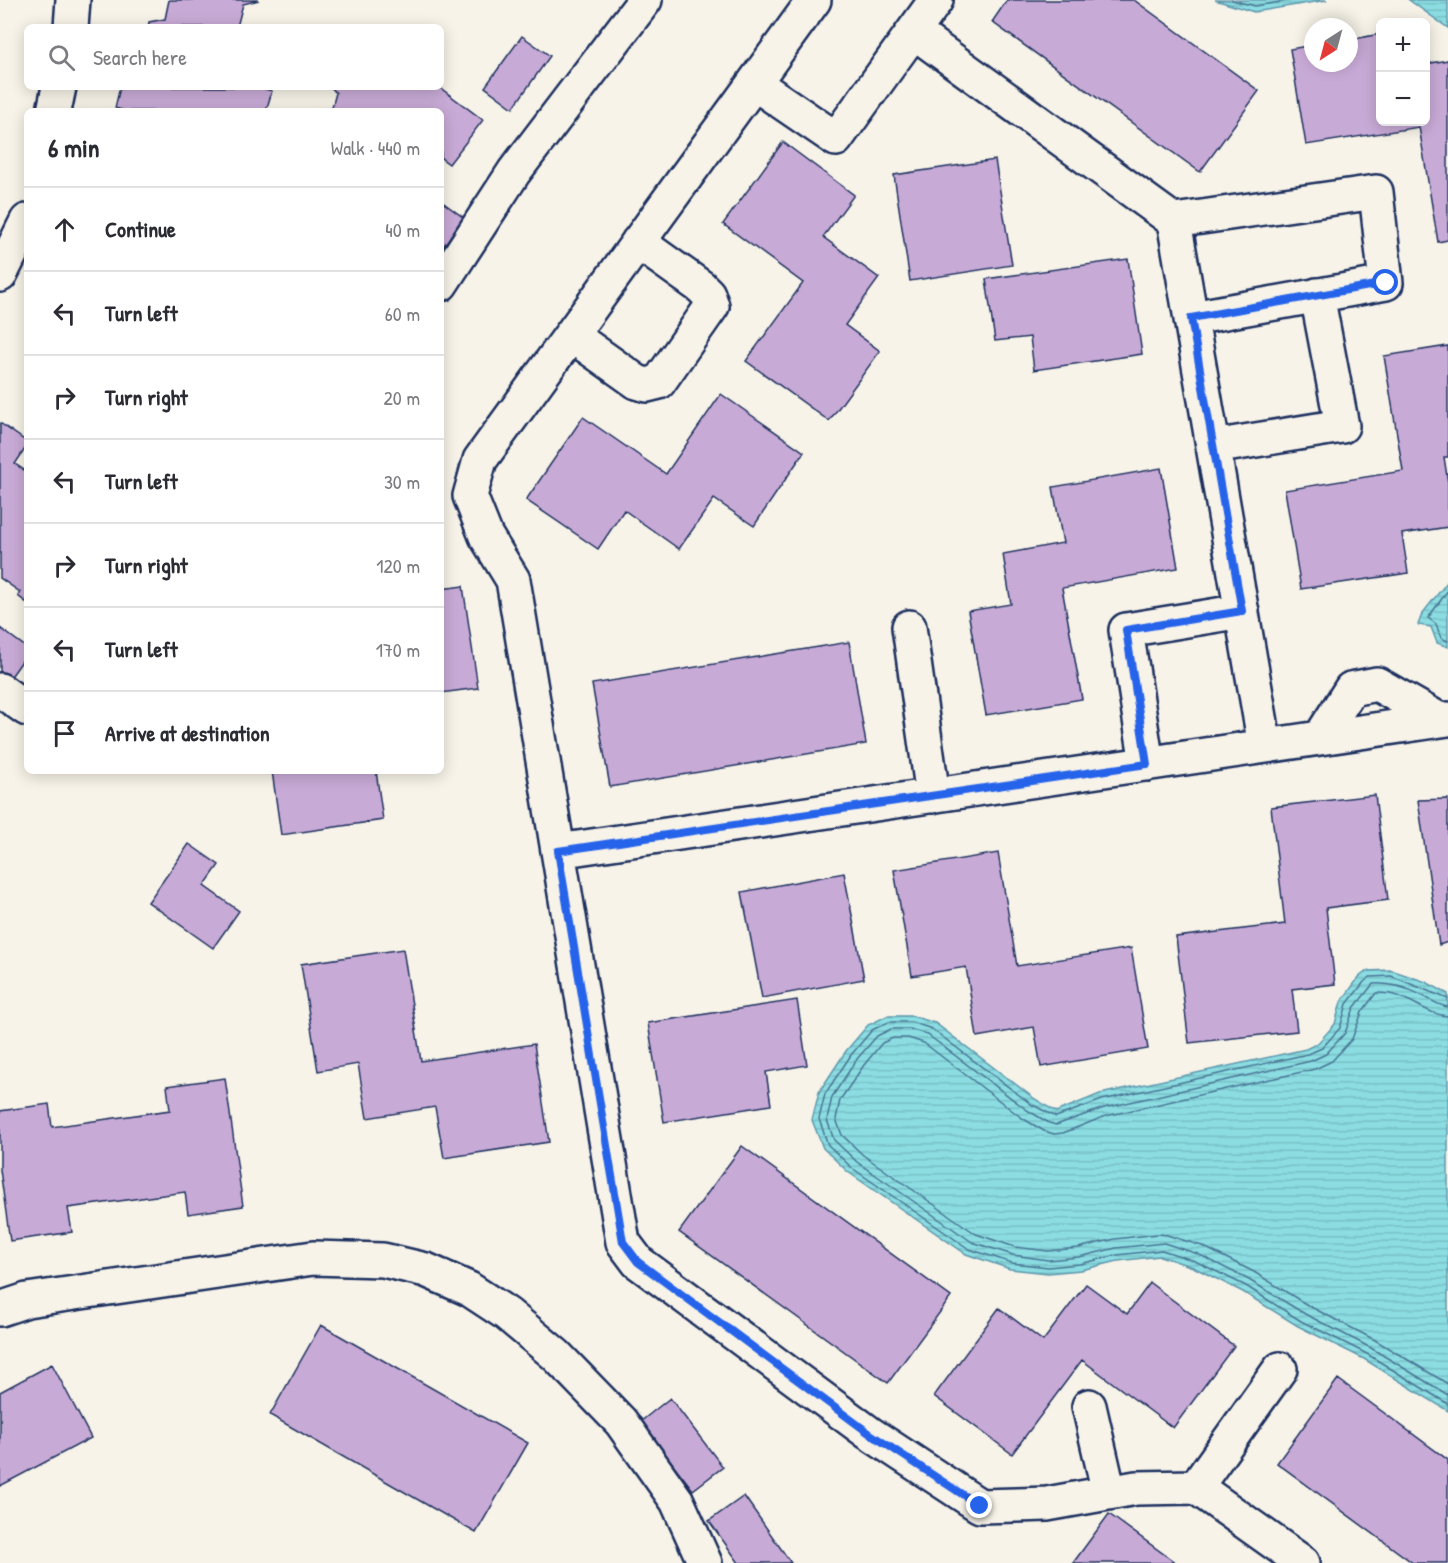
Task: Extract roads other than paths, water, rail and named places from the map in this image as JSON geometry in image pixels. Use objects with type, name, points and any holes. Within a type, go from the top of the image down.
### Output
[{"type":"lane","points":[[71,24],[73,0]]},
{"type":"lane","points":[[444,279],[514,172],[645,0]]},
{"type":"lane","points":[[814,0],[480,460],[471,496],[486,536],[513,580],[623,1242],[638,1262],[869,1433],[980,1506],[1047,1504],[1136,1488],[1196,1487],[1303,1563]]},
{"type":"lane","points":[[754,83],[836,139],[936,0]]},
{"type":"lane","points":[[914,32],[1174,221],[1265,746]]},
{"type":"lane","points":[[55,108],[58,90]]},
{"type":"lane","points":[[1174,221],[1376,192],[1386,283],[1191,318]]},
{"type":"lane","points":[[0,275],[24,227]]},
{"type":"lane","points":[[571,335],[637,382],[647,385],[659,382],[712,306],[708,294],[701,287],[638,242]]},
{"type":"lane","points":[[1213,447],[1342,426],[1317,296]]},
{"type":"lane","points":[[1147,764],[1126,630],[1242,611]]},
{"type":"lane","points":[[909,627],[933,796]]},
{"type":"lane","points":[[1320,738],[1351,689],[1377,684],[1444,720]]},
{"type":"lane","points":[[0,690],[24,707]]},
{"type":"lane","points":[[558,851],[1444,720]]},
{"type":"lane","points":[[0,1309],[27,1300],[313,1258],[383,1260],[426,1270],[468,1289],[507,1314],[556,1355],[621,1422],[677,1501],[705,1563]]},
{"type":"lane","points":[[1196,1487],[1280,1369]]},
{"type":"lane","points":[[1089,1406],[1109,1493]]},
{"type":"water","points":[[1215,0],[1327,0],[1254,12]]},
{"type":"water","points":[[1409,0],[1448,0],[1448,28]]},
{"type":"water","points":[[1448,581],[1448,647],[1437,643],[1431,627],[1418,625],[1422,614]]},
{"type":"water","points":[[1391,970],[1426,982],[1448,994],[1448,1411],[1364,1359],[1298,1326],[1243,1292],[1193,1267],[1160,1256],[1118,1261],[1081,1270],[1048,1273],[1010,1269],[966,1254],[848,1172],[823,1148],[812,1120],[819,1092],[846,1051],[868,1025],[887,1016],[912,1016],[935,1023],[1035,1099],[1056,1112],[1100,1094],[1306,1049],[1318,1043],[1335,1024],[1341,1002],[1359,977],[1367,971]]}]
